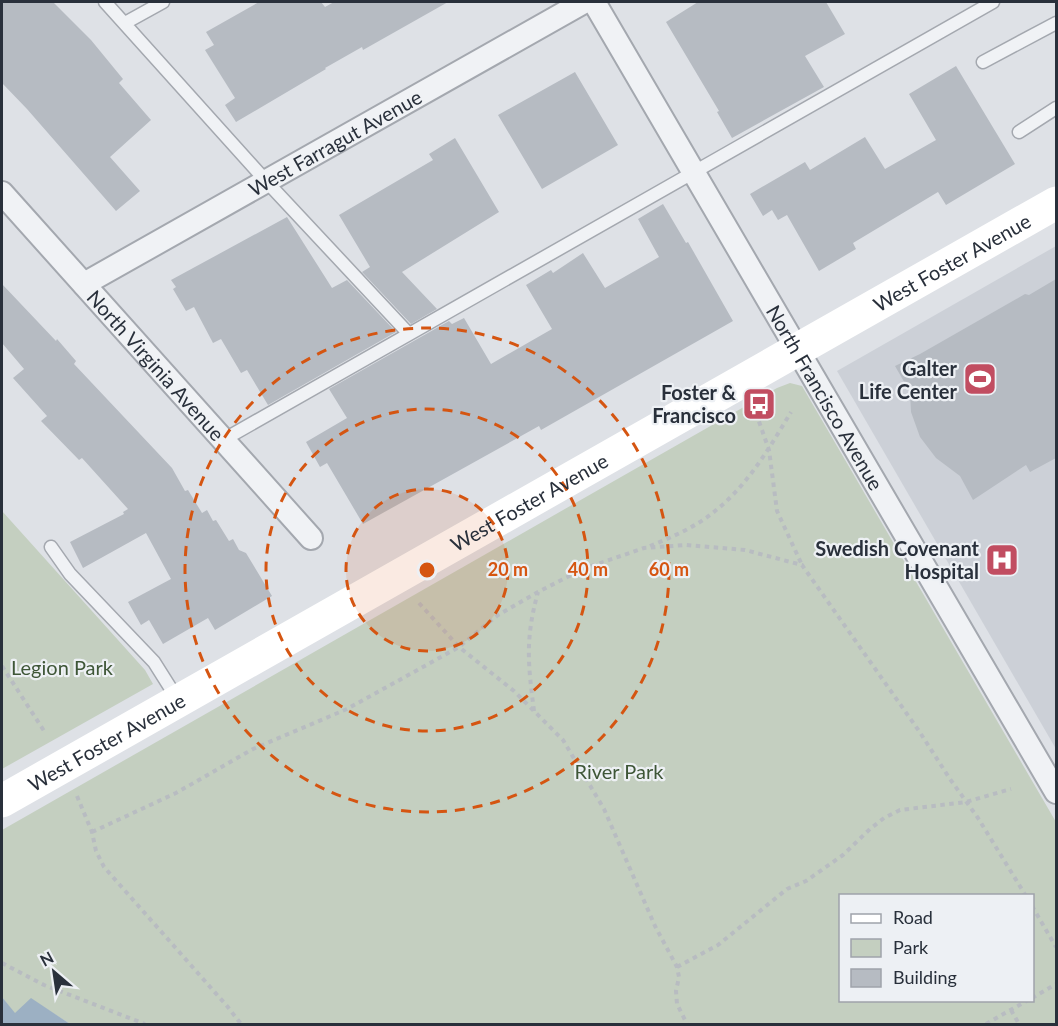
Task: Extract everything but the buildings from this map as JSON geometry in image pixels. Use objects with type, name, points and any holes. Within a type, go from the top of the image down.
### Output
[{"type":"main road","name":"West Foster Avenue","points":[[2,801],[1056,203]]},
{"type":"street","name":"West Farragut Avenue","points":[[84,284],[584,2]]},
{"type":"street","name":"North Francisco Avenue","points":[[594,2],[1056,792]]},
{"type":"street","name":"North Virginia Avenue","points":[[2,193],[311,538]]},
{"type":"lane","points":[[105,2],[266,182],[409,334]]},
{"type":"lane","points":[[125,23],[163,2]]},
{"type":"lane","points":[[223,440],[993,2]]},
{"type":"lane","points":[[982,62],[1056,23]]},
{"type":"lane","points":[[1019,132],[1056,108]]},
{"type":"lane","points":[[51,547],[70,574],[154,662],[178,701]]},
{"type":"path","points":[[92,832],[176,793],[253,749],[347,709],[459,647],[498,615],[538,591],[583,569],[678,534],[715,512],[738,490],[769,450],[791,412]]},
{"type":"path","points":[[756,413],[769,450],[777,511],[802,566],[919,730],[978,818],[1025,894]]},
{"type":"path","points":[[644,548],[686,545],[745,550],[802,566]]},
{"type":"path","points":[[534,712],[528,665],[528,640],[538,591]]},
{"type":"path","points":[[419,603],[459,647],[514,691],[563,740],[604,809],[655,926],[677,967],[678,1004],[687,1024]]},
{"type":"path","points":[[2,666],[46,734]]},
{"type":"path","points":[[677,967],[718,945],[788,889],[806,881],[843,855],[884,818],[900,810],[966,802],[1011,789]]},
{"type":"path","points":[[77,795],[92,832],[96,851],[104,867],[241,1024]]},
{"type":"path","points":[[1034,909],[1056,946]]},
{"type":"path","points":[[2,963],[44,985],[145,1024]]},
{"type":"path","points":[[1034,997],[1056,984]]},
{"type":"path","points":[[986,1024],[1025,1002]]},
{"type":"path","points":[[1011,1010],[1019,1024]]},
{"type":"shaded area","name":"Swedish Covenant Hospital","points":[[1056,246],[1056,749],[837,371]]},
{"type":"green space","name":"River Park","points":[[790,383],[802,386],[1056,822],[1056,1024],[70,1024],[31,999],[15,1014],[2,997],[2,830],[777,388]]},
{"type":"green space","name":"Legion Park","points":[[2,511],[145,670],[153,684],[2,769]]},
{"type":"water","points":[[2,997],[15,1013],[31,998],[70,1024],[2,1024]]},
{"type":"place","name":"Galter Life Center","points":[[980,379]]},
{"type":"place","name":"Foster & Francisco","points":[[759,404]]},
{"type":"place","name":"Swedish Covenant Hospital","points":[[1002,560]]}]
